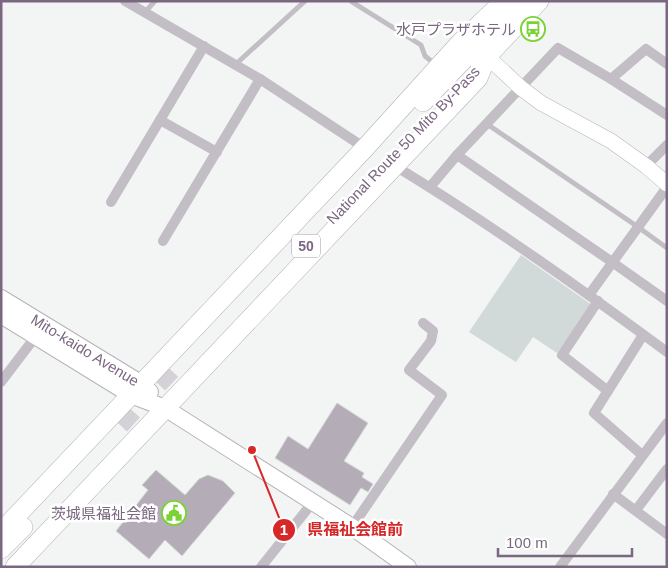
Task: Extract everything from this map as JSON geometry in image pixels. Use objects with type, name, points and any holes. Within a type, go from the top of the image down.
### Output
[{"type":"highway","points":[[1,532],[365,148],[438,67],[475,49],[504,1]]},
{"type":"highway","name":"National Route 50 Mito By-Pass","points":[[179,370],[519,1]]},
{"type":"highway","name":"National Route 50 Mito By-Pass","points":[[475,49],[539,1]]},
{"type":"highway","points":[[15,567],[478,78],[475,49]]},
{"type":"highway","points":[[1,549],[124,429],[1,566]]},
{"type":"main road","name":"Mito-kaido Avenue","points":[[1,298],[165,408],[352,527],[408,567]]},
{"type":"main road","name":"Mito-kaido Avenue","points":[[1,315],[36,336],[136,389]]},
{"type":"street","points":[[125,1],[236,65],[365,148]]},
{"type":"street","points":[[111,202],[204,46]]},
{"type":"street","points":[[430,187],[457,155],[558,48],[667,114]]},
{"type":"street","points":[[475,49],[521,88],[550,109],[611,141],[646,166],[667,185],[589,295]]},
{"type":"street","points":[[611,79],[646,49],[667,64]]},
{"type":"street","points":[[163,241],[260,80]]},
{"type":"street","points":[[160,120],[217,152]]},
{"type":"street","points":[[646,166],[667,145]]},
{"type":"street","points":[[457,155],[667,302]]},
{"type":"street","points":[[395,166],[430,187],[598,301],[667,352]]},
{"type":"street","points":[[598,301],[562,355],[608,392]]},
{"type":"street","points":[[352,527],[442,395],[409,370],[431,341],[433,331],[423,323]]},
{"type":"street","points":[[642,455],[594,413],[643,335]]},
{"type":"street","points":[[1,382],[36,336]]},
{"type":"street","points":[[560,567],[667,423]]},
{"type":"street","points":[[636,510],[667,469]]},
{"type":"street","points":[[613,494],[667,534]]},
{"type":"street","points":[[261,567],[313,502]]},
{"type":"lane","points":[[145,12],[155,1]]},
{"type":"lane","points":[[236,65],[305,1]]},
{"type":"lane","points":[[352,2],[421,45],[425,56],[438,67]]},
{"type":"lane","points":[[487,124],[667,248]]},
{"type":"shaded area","points":[[521,255],[592,305],[557,353],[533,337],[516,362],[469,332]]},
{"type":"building","points":[[337,403],[368,423],[344,461],[364,473],[362,477],[373,484],[368,492],[361,488],[350,505],[275,458],[288,436],[308,449]]},
{"type":"building","name":"茨城県福祉会館","points":[[156,470],[185,495],[199,479],[208,475],[223,481],[235,493],[182,556],[165,540],[149,559],[116,531],[148,490],[142,485]]},
{"type":"tunnel","points":[[120,425],[176,365]]},
{"type":"place","name":"水戸プラザホテル","points":[[533,29]]},
{"type":"place","name":"県福祉会館前","points":[[252,450]]},
{"type":"place","name":"茨城県福祉会館","points":[[174,513]]}]
